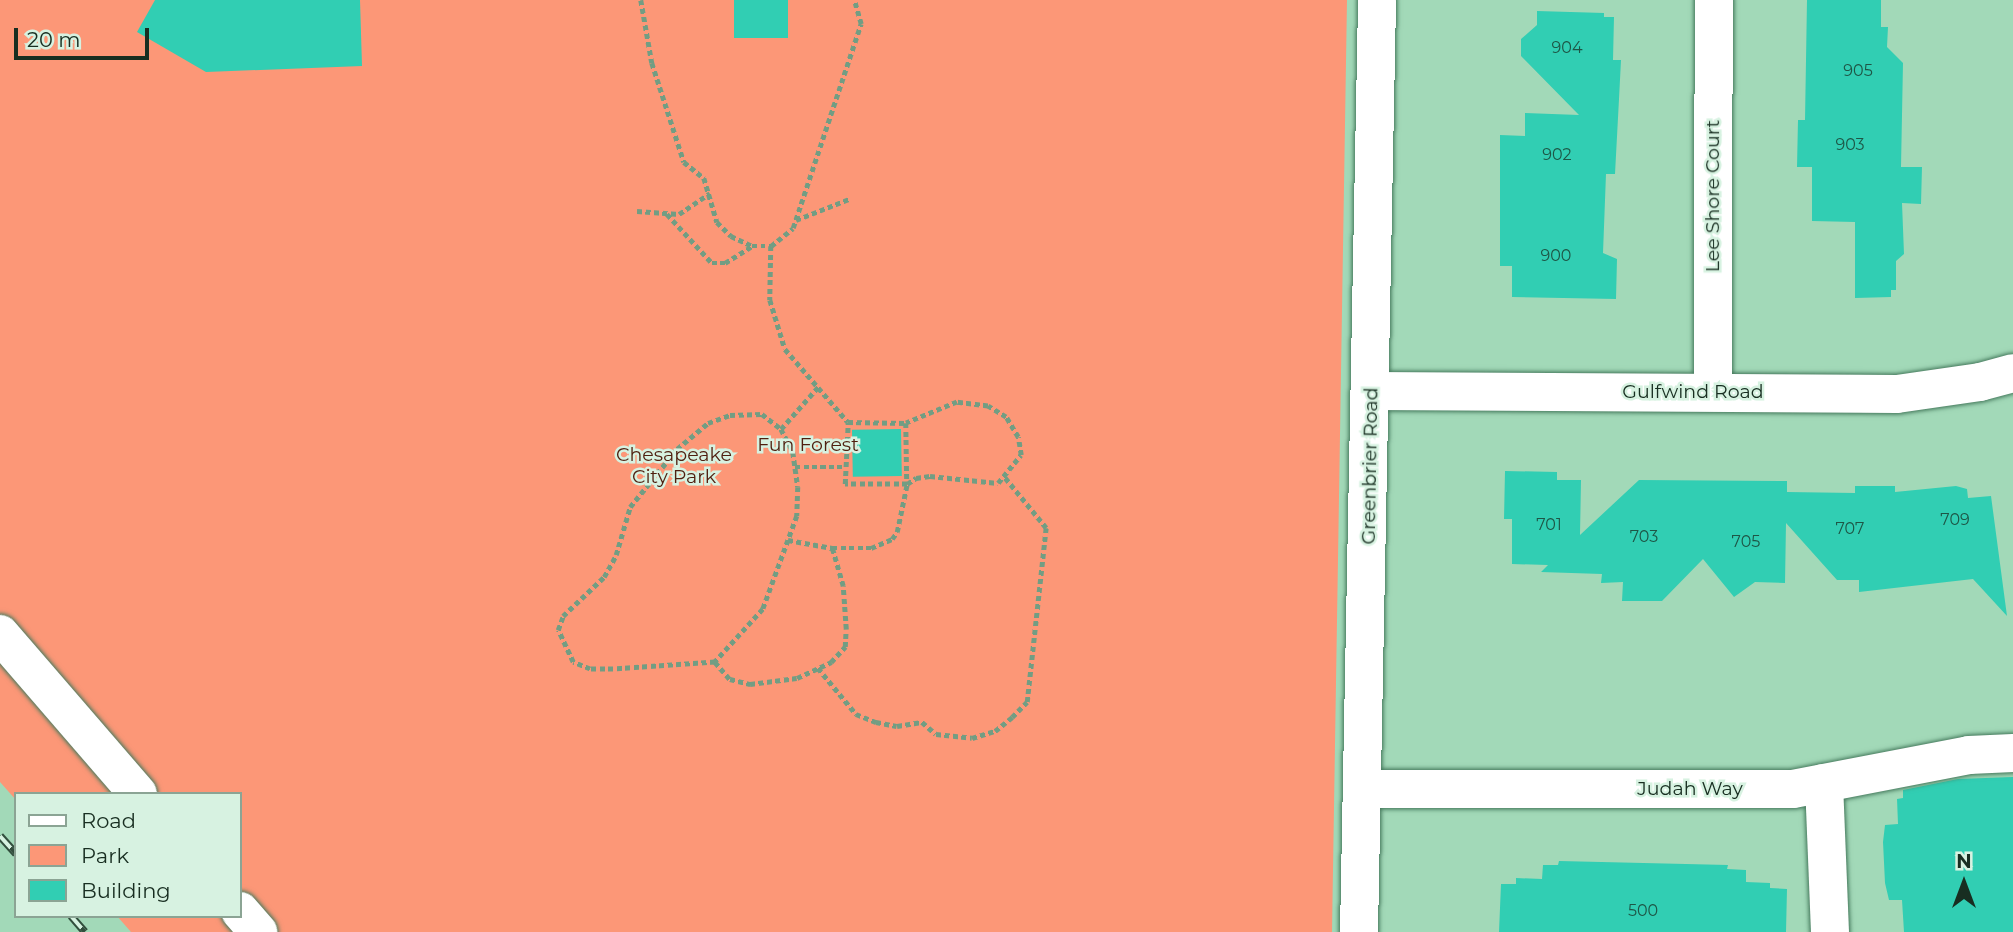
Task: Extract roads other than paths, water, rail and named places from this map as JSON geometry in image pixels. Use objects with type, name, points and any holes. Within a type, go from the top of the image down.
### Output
[{"type":"street","name":"Greenbrier Road","points":[[1359,932],[1377,0]]},
{"type":"street","name":"Lee Shore Court","points":[[1713,392],[1714,0]]},
{"type":"street","name":"Gulfwind Road","points":[[1371,391],[1897,394],[1980,383],[2013,373]]},
{"type":"street","points":[[0,634],[136,792]]},
{"type":"street","name":"Judah Way","points":[[1363,789],[1793,789],[1969,755],[2013,753]]},
{"type":"street","points":[[1824,783],[1830,932]]},
{"type":"street","points":[[242,913],[258,932]]},
{"type":"railway","points":[[0,836],[14,852]]},
{"type":"railway","points":[[73,918],[85,932]]},
{"type":"park label","name":"Fun Forest","points":[[808,445]]},
{"type":"park label","name":"Chesapeake City Park","points":[[674,466]]}]
